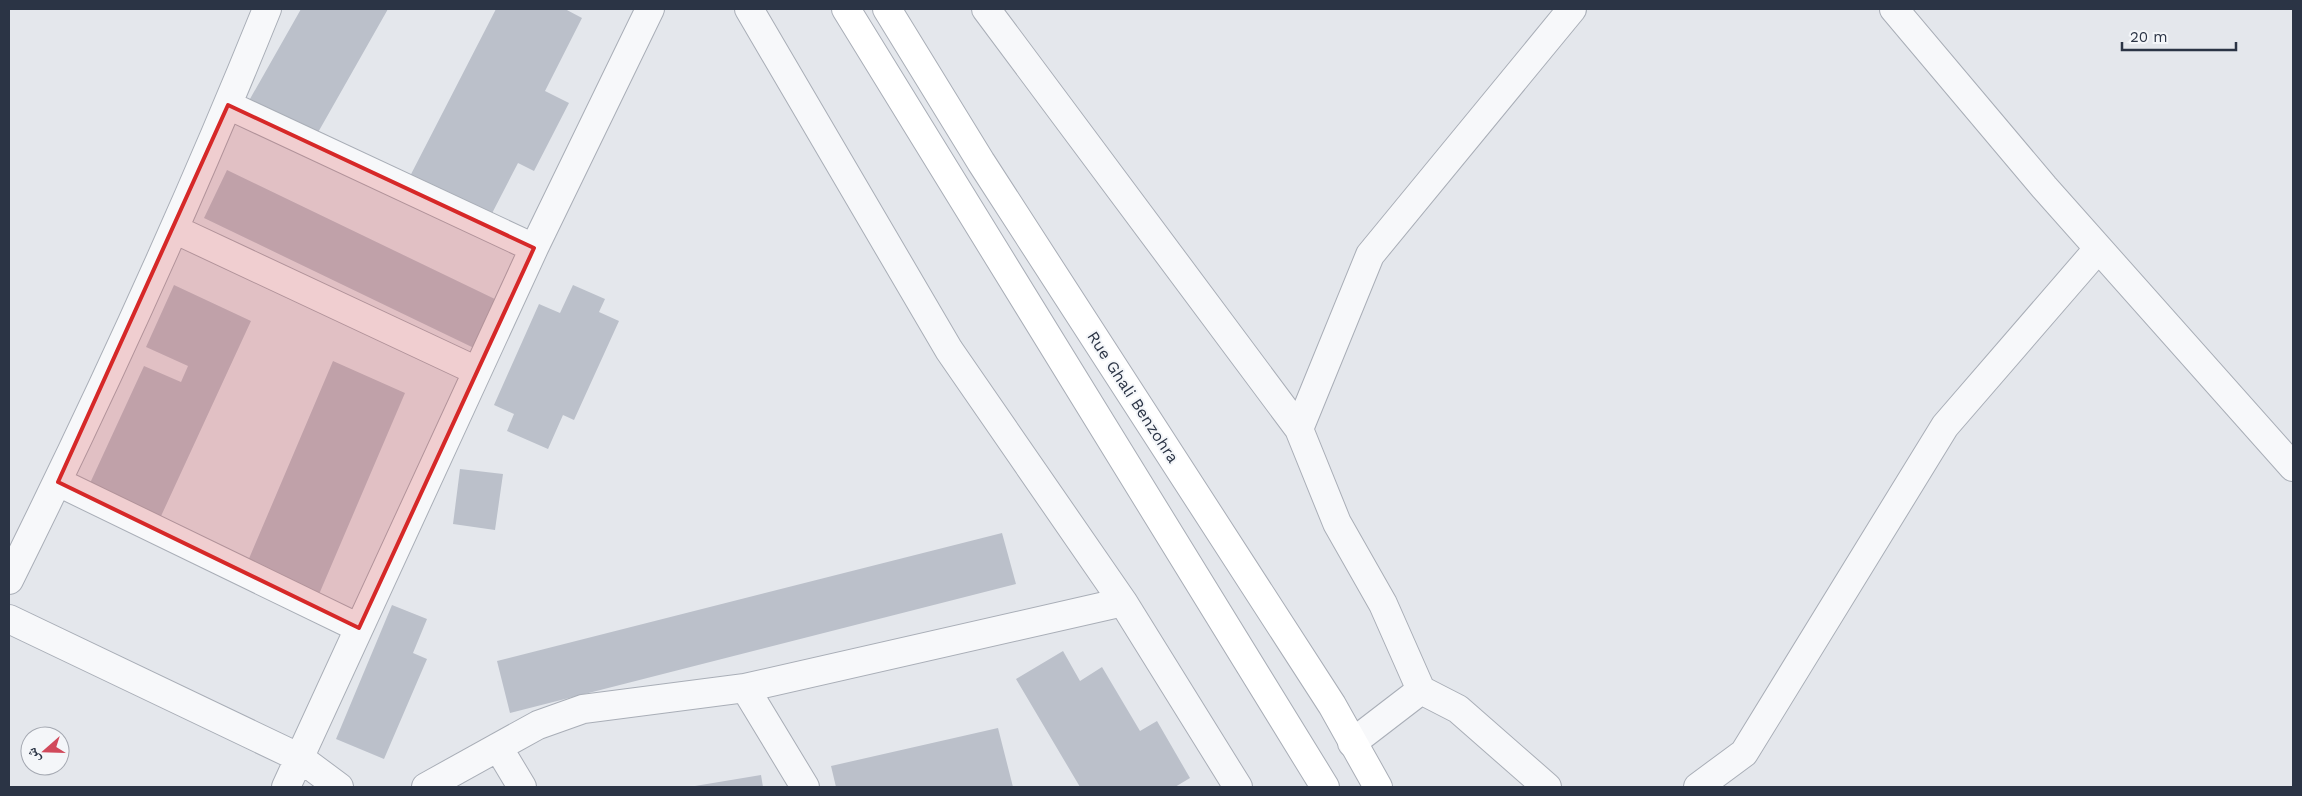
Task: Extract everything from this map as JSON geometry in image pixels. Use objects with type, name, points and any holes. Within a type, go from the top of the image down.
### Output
[{"type":"main road","points":[[846,9],[1325,787]]},
{"type":"main road","name":"Rue Ghali Benzohra","points":[[887,9],[981,162],[1332,705],[1378,787]]},
{"type":"street","points":[[9,580],[58,482],[174,229],[228,105],[266,9]]},
{"type":"street","points":[[286,787],[534,248],[650,9]]},
{"type":"street","points":[[749,9],[949,350],[1123,602],[1238,787]]},
{"type":"street","points":[[986,9],[1299,429],[1337,523],[1383,604],[1421,690],[1458,709],[1547,787]]},
{"type":"street","points":[[1299,429],[1370,255],[1572,9]]},
{"type":"street","points":[[1894,9],[2098,249],[2293,467]]},
{"type":"street","points":[[228,105],[534,248]]},
{"type":"street","points":[[174,229],[477,371]]},
{"type":"street","points":[[1698,787],[1744,753],[1946,426],[2098,249]]},
{"type":"street","points":[[58,482],[359,628]]},
{"type":"street","points":[[426,787],[538,725],[583,709],[745,688],[1123,602]]},
{"type":"street","points":[[9,619],[300,758],[339,787]]},
{"type":"street","points":[[745,688],[805,787]]},
{"type":"street","points":[[1352,742],[1421,690]]},
{"type":"street","points":[[498,747],[522,787]]},
{"type":"highlighted area","points":[[228,105],[534,248],[359,628],[58,482]]},
{"type":"building","points":[[301,9],[388,9],[312,143],[246,106]]},
{"type":"building","points":[[496,9],[565,9],[582,18],[545,91],[569,103],[534,171],[518,163],[487,223],[407,182]]},
{"type":"building","points":[[227,170],[499,301],[476,349],[204,218]]},
{"type":"building","points":[[174,285],[251,321],[156,527],[85,494],[144,366],[181,382],[188,366],[146,347]]},
{"type":"building","points":[[573,285],[605,299],[599,312],[619,321],[574,420],[563,415],[548,449],[507,431],[514,414],[494,405],[539,304],[560,313]]},
{"type":"building","points":[[333,361],[405,393],[317,599],[245,568]]},
{"type":"building","points":[[460,469],[503,474],[495,530],[453,524]]},
{"type":"building","points":[[1002,533],[1016,584],[510,713],[497,661]]},
{"type":"building","points":[[392,605],[427,619],[413,653],[427,659],[384,759],[336,739]]},
{"type":"building","points":[[1063,651],[1080,681],[1102,667],[1140,731],[1157,721],[1190,778],[1175,787],[1080,787],[1016,679]]},
{"type":"building","points":[[998,728],[1013,787],[836,787],[831,766]]},
{"type":"building","points":[[761,775],[763,787],[695,787],[695,786]]}]
